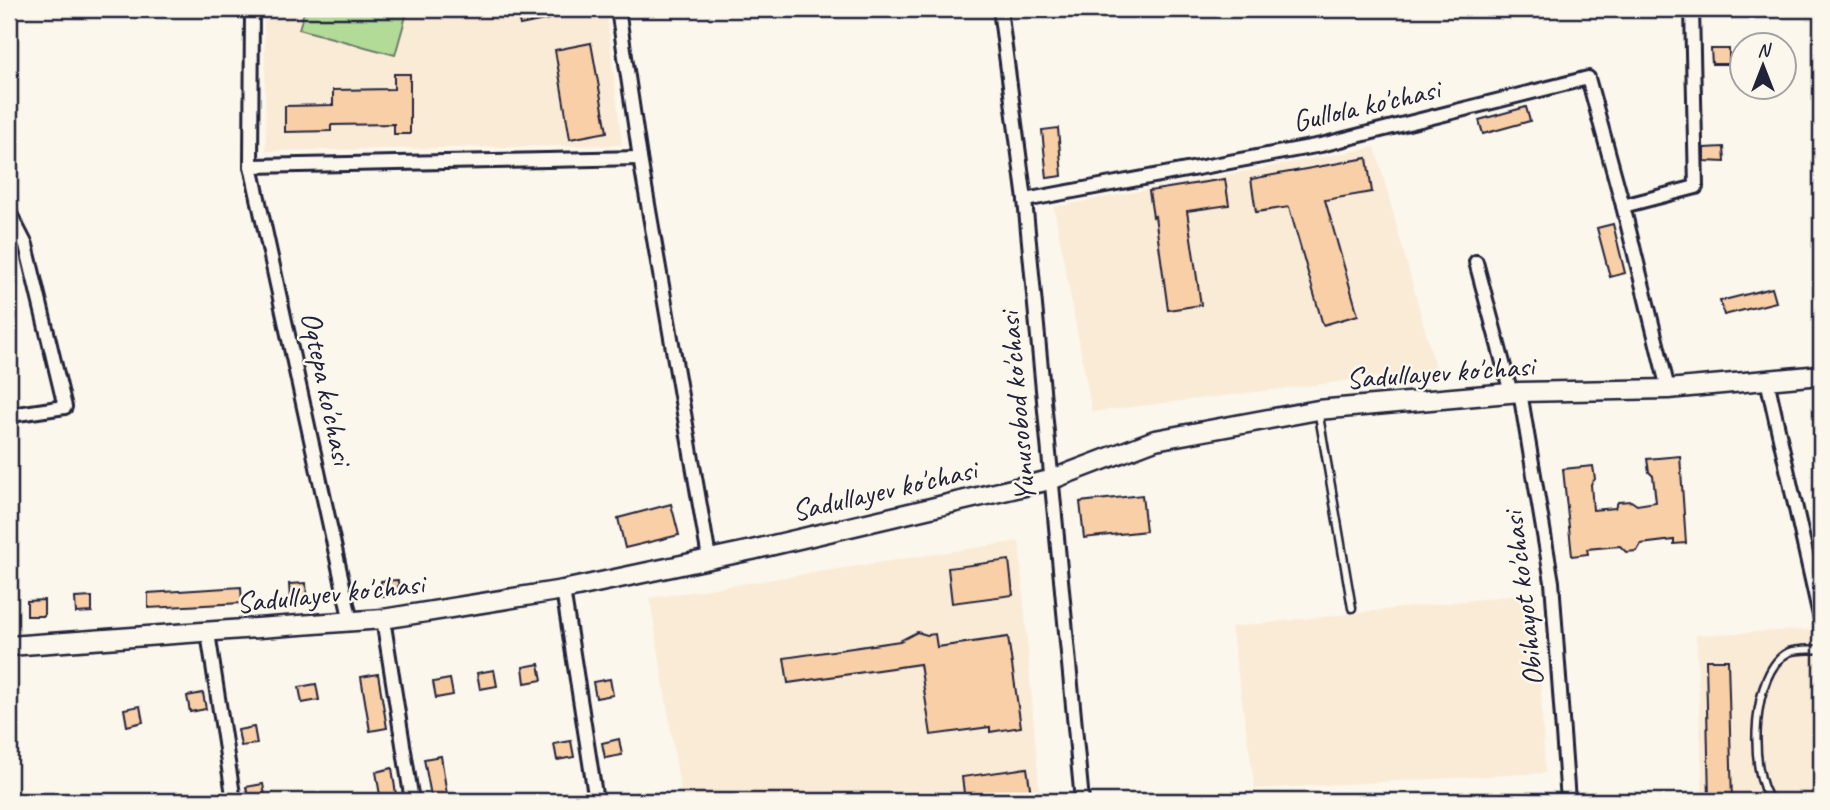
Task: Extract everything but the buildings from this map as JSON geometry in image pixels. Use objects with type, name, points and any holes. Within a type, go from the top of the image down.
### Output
[{"type":"main road","name":"Sadullayev ko'chasi","points":[[1767,380],[1821,361]]},
{"type":"main road","name":"Sadullayev ko'chasi","points":[[9,646],[383,619],[563,590],[1050,480],[1155,440],[1318,410],[1516,393],[1668,389],[1821,375]]},
{"type":"street","name":"Oqtepa ko'chasi","points":[[252,9],[251,166],[351,622]]},
{"type":"street","points":[[618,9],[640,158],[709,558]]},
{"type":"street","name":"Yunusobod ko'chasi","points":[[1000,9],[1025,200],[1082,801]]},
{"type":"street","points":[[1668,389],[1623,206],[1696,187],[1692,9]]},
{"type":"street","name":"Gullola ko'chasi","points":[[1025,200],[1321,145],[1588,78],[1623,206]]},
{"type":"street","points":[[251,166],[640,158]]},
{"type":"street","points":[[9,212],[26,245],[65,407],[11,415]]},
{"type":"street","name":"Obihayot ko'chasi","points":[[1476,262],[1516,393],[1552,582],[1568,801]]},
{"type":"street","points":[[1767,380],[1821,621]]},
{"type":"street","points":[[563,590],[596,801]]},
{"type":"street","points":[[383,619],[412,801]]},
{"type":"street","points":[[208,633],[234,801]]},
{"type":"lane","points":[[1318,410],[1352,608]]},
{"type":"lane","points":[[1771,801],[1760,781],[1757,738],[1761,694],[1767,672],[1789,652],[1821,649]]},
{"type":"shaded area","points":[[264,9],[606,9],[622,145],[266,151]]},
{"type":"shaded area","points":[[1375,147],[1436,370],[1092,412],[1054,207]]},
{"type":"shaded area","points":[[1019,541],[1040,801],[682,801],[650,598]]},
{"type":"shaded area","points":[[1536,593],[1545,773],[1255,789],[1231,627]]},
{"type":"shaded area","points":[[1821,629],[1821,801],[1703,801],[1696,635]]},
{"type":"green space","points":[[305,9],[408,9],[395,55],[299,29]]}]
